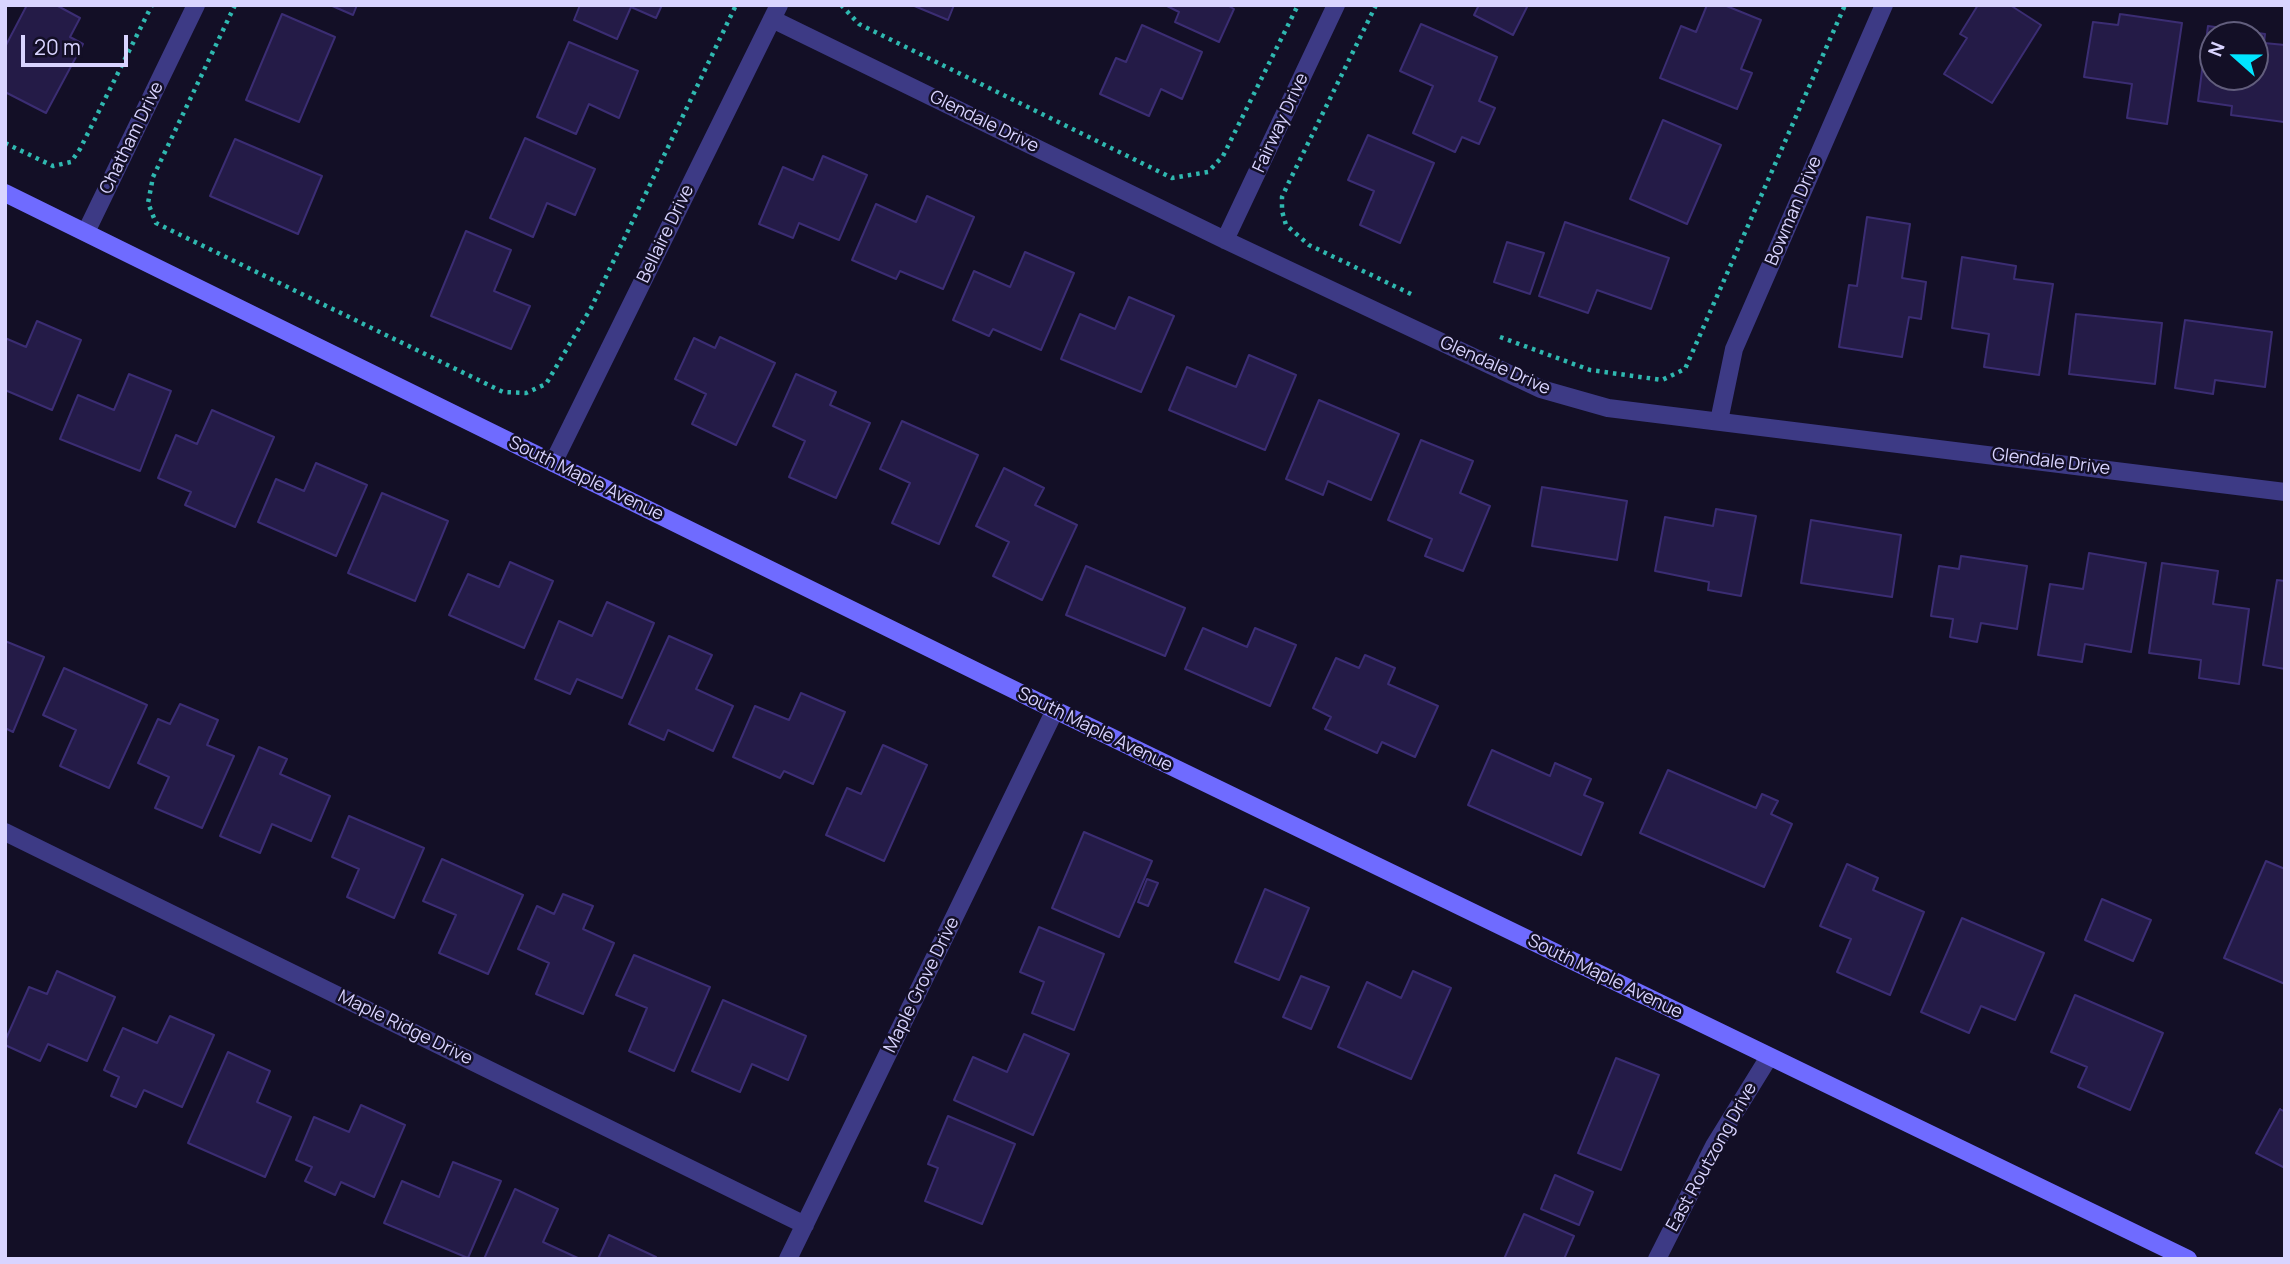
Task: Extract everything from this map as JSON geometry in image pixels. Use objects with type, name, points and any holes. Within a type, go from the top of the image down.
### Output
[{"type":"main road","name":"South Maple Avenue","points":[[5,192],[1055,710],[2188,1259]]},
{"type":"street","name":"Chatham Drive","points":[[86,232],[196,5]]},
{"type":"street","name":"Fairway Drive","points":[[1225,240],[1336,5]]},
{"type":"street","name":"Bowman Drive","points":[[1719,421],[1734,349],[1884,5]]},
{"type":"street","name":"Glendale Drive","points":[[775,12],[1225,240],[1541,389],[1608,408],[2285,492]]},
{"type":"street","name":"Bellaire Drive","points":[[553,463],[775,12]]},
{"type":"street","name":"Maple Grove Drive","points":[[788,1259],[1055,710]]},
{"type":"street","name":"Maple Ridge Drive","points":[[5,832],[805,1225]]},
{"type":"street","name":"East Routzong Drive","points":[[1657,1259],[1714,1146],[1769,1057]]},
{"type":"path","points":[[5,143],[53,166],[71,162],[152,5]]},
{"type":"path","points":[[235,5],[153,177],[148,203],[156,223],[503,392],[526,393],[546,384],[591,308],[736,5]]},
{"type":"path","points":[[841,5],[859,24],[1172,178],[1208,172],[1223,156],[1298,5]]},
{"type":"path","points":[[1376,5],[1282,197],[1282,211],[1286,225],[1309,245],[1419,298]]},
{"type":"path","points":[[1491,333],[1590,370],[1662,380],[1685,369],[1845,5]]},
{"type":"building","points":[[27,5],[56,5],[80,18],[70,37],[83,44],[46,113],[5,92],[5,47]]},
{"type":"building","points":[[330,5],[357,5],[353,15]]},
{"type":"building","points":[[580,5],[662,5],[656,18],[631,7],[617,39],[574,20]]},
{"type":"building","points":[[912,5],[954,5],[948,20]]},
{"type":"building","points":[[1165,5],[1227,5],[1234,9],[1219,42],[1175,22],[1179,12]]},
{"type":"building","points":[[1479,5],[1528,5],[1513,35],[1474,15]]},
{"type":"building","points":[[1707,5],[1724,5],[1761,20],[1741,69],[1752,73],[1737,109],[1660,78],[1681,26],[1696,32]]},
{"type":"building","points":[[1978,5],[2010,5],[2041,25],[1992,103],[1944,74],[1967,38],[1960,34]]},
{"type":"building","points":[[282,14],[335,37],[299,122],[246,100]]},
{"type":"building","points":[[2120,14],[2182,23],[2167,124],[2127,118],[2132,84],[2084,77],[2093,22],[2118,25]]},
{"type":"building","points":[[1421,24],[1497,57],[1479,101],[1495,108],[1479,144],[1462,137],[1455,152],[1413,133],[1433,86],[1400,71]]},
{"type":"building","points":[[1142,25],[1202,52],[1182,99],[1161,89],[1149,116],[1100,94],[1116,58],[1126,62]]},
{"type":"building","points":[[569,42],[638,71],[619,118],[589,104],[576,134],[537,117]]},
{"type":"building","points":[[2269,43],[2285,45],[2284,122],[2231,115],[2232,106],[2198,101],[2199,91],[2269,91]]},
{"type":"building","points":[[1663,120],[1721,145],[1687,224],[1630,199]]},
{"type":"building","points":[[1368,135],[1434,163],[1400,243],[1360,225],[1374,191],[1348,180]]},
{"type":"building","points":[[525,138],[595,169],[575,215],[547,203],[533,237],[490,218]]},
{"type":"building","points":[[235,139],[322,176],[298,234],[210,196]]},
{"type":"building","points":[[823,156],[867,175],[839,240],[799,223],[793,238],[759,224],[783,167],[813,180]]},
{"type":"building","points":[[927,196],[974,217],[943,289],[900,271],[896,279],[852,260],[876,204],[916,222]]},
{"type":"building","points":[[1867,217],[1910,224],[1902,278],[1926,282],[1921,319],[1909,317],[1902,357],[1839,347],[1849,285],[1857,286]]},
{"type":"building","points":[[1565,222],[1669,258],[1651,309],[1597,290],[1588,313],[1539,296]]},
{"type":"building","points":[[466,231],[511,250],[494,291],[530,306],[511,349],[431,316]]},
{"type":"building","points":[[1507,242],[1544,253],[1530,294],[1494,282]]},
{"type":"building","points":[[1025,252],[1074,273],[1041,350],[993,329],[989,336],[953,320],[974,271],[1010,287]]},
{"type":"building","points":[[1962,257],[2016,266],[2014,279],[2053,284],[2039,375],[1984,367],[1989,334],[1952,328]]},
{"type":"building","points":[[1129,297],[1174,316],[1141,392],[1061,359],[1080,314],[1115,329]]},
{"type":"building","points":[[2076,314],[2162,323],[2155,384],[2069,374]]},
{"type":"building","points":[[2185,320],[2272,332],[2265,387],[2215,380],[2213,394],[2175,388]]},
{"type":"building","points":[[37,321],[81,340],[52,410],[5,390],[5,338],[26,347]]},
{"type":"building","points":[[720,337],[775,363],[736,445],[692,424],[706,394],[675,379],[694,338],[715,348]]},
{"type":"building","points":[[1249,355],[1296,375],[1265,450],[1169,410],[1187,367],[1236,387]]},
{"type":"building","points":[[129,374],[171,391],[140,471],[60,439],[78,395],[114,410]]},
{"type":"building","points":[[796,374],[836,392],[830,405],[870,423],[836,498],[789,477],[805,441],[773,426]]},
{"type":"building","points":[[1319,400],[1399,434],[1371,500],[1328,481],[1323,495],[1286,479]]},
{"type":"building","points":[[212,410],[274,437],[235,527],[185,505],[191,492],[158,478],[176,435],[197,444]]},
{"type":"building","points":[[902,421],[978,455],[939,544],[892,523],[910,483],[880,469]]},
{"type":"building","points":[[1421,440],[1473,461],[1460,493],[1490,506],[1463,571],[1425,556],[1432,539],[1388,520]]},
{"type":"building","points":[[316,463],[367,485],[336,556],[258,522],[276,479],[304,491]]},
{"type":"building","points":[[1004,468],[1044,488],[1035,505],[1077,525],[1042,600],[993,576],[1009,542],[976,526]]},
{"type":"building","points":[[1542,487],[1627,501],[1617,560],[1532,546]]},
{"type":"building","points":[[382,493],[448,521],[415,601],[348,573]]},
{"type":"building","points":[[1716,509],[1756,516],[1741,596],[1708,590],[1709,582],[1655,571],[1665,517],[1713,526]]},
{"type":"building","points":[[1811,520],[1901,535],[1892,597],[1801,583]]},
{"type":"building","points":[[2089,553],[2146,563],[2131,652],[2085,644],[2082,662],[2038,655],[2050,584],[2083,589]]},
{"type":"building","points":[[1961,556],[2027,566],[2017,629],[1981,623],[1977,642],[1950,637],[1953,619],[1931,616],[1939,566],[1959,569]]},
{"type":"building","points":[[510,562],[553,581],[524,648],[449,615],[468,574],[499,587]]},
{"type":"building","points":[[2162,563],[2218,571],[2213,604],[2249,609],[2239,684],[2199,678],[2201,660],[2149,653]]},
{"type":"building","points":[[1086,566],[1185,608],[1165,656],[1066,615]]},
{"type":"building","points":[[2277,580],[2285,581],[2285,669],[2263,665]]},
{"type":"building","points":[[607,602],[654,623],[622,698],[577,679],[570,694],[535,679],[559,621],[592,636]]},
{"type":"building","points":[[1203,628],[1247,647],[1255,628],[1296,645],[1270,706],[1185,669]]},
{"type":"building","points":[[669,636],[712,655],[696,689],[733,706],[713,751],[668,730],[664,740],[629,724]]},
{"type":"building","points":[[5,641],[44,657],[13,732],[5,728]]},
{"type":"building","points":[[1365,655],[1395,668],[1388,684],[1438,706],[1415,757],[1382,742],[1377,753],[1325,729],[1331,717],[1313,708],[1336,658],[1359,668]]},
{"type":"building","points":[[64,668],[147,705],[109,788],[60,766],[76,730],[43,715]]},
{"type":"building","points":[[801,693],[845,712],[813,784],[784,771],[780,778],[733,757],[755,706],[789,720]]},
{"type":"building","points":[[180,704],[218,720],[207,745],[234,756],[202,828],[155,808],[169,777],[138,763],[158,719],[170,724]]},
{"type":"building","points":[[883,745],[927,765],[884,861],[826,835],[847,788],[861,794]]},
{"type":"building","points":[[259,747],[287,759],[280,774],[330,796],[311,841],[272,824],[260,853],[220,836]]},
{"type":"building","points":[[1492,750],[1550,776],[1555,763],[1591,779],[1584,795],[1603,803],[1581,855],[1468,805]]},
{"type":"building","points":[[1668,770],[1756,808],[1762,794],[1778,801],[1771,814],[1792,824],[1764,887],[1640,833]]},
{"type":"building","points":[[349,816],[424,848],[394,918],[347,897],[359,869],[332,857]]},
{"type":"building","points":[[1084,832],[1152,861],[1119,937],[1052,908]]},
{"type":"building","points":[[442,859],[523,895],[488,974],[439,953],[456,915],[423,901]]},
{"type":"building","points":[[2266,861],[2285,869],[2285,984],[2224,958]]},
{"type":"building","points":[[1847,864],[1878,878],[1873,890],[1924,912],[1890,995],[1837,972],[1851,939],[1820,926]]},
{"type":"building","points":[[1147,879],[1158,883],[1148,906],[1138,902]]},
{"type":"building","points":[[1265,889],[1309,908],[1279,980],[1235,962]]},
{"type":"building","points":[[563,894],[593,906],[583,929],[614,943],[583,1014],[536,994],[549,963],[518,949],[537,906],[554,914]]},
{"type":"building","points":[[2102,899],[2151,920],[2133,961],[2085,940]]},
{"type":"building","points":[[1962,918],[2044,953],[2015,1020],[1981,1006],[1969,1033],[1921,1012]]},
{"type":"building","points":[[1039,927],[1104,954],[1074,1030],[1032,1013],[1044,982],[1020,972]]},
{"type":"building","points":[[634,955],[710,987],[674,1071],[629,1051],[647,1008],[616,995]]},
{"type":"building","points":[[57,971],[115,997],[87,1061],[48,1044],[40,1061],[5,1045],[29,987],[47,994]]},
{"type":"building","points":[[1413,971],[1451,988],[1411,1079],[1338,1047],[1367,982],[1401,998]]},
{"type":"building","points":[[1301,976],[1329,987],[1311,1029],[1283,1017]]},
{"type":"building","points":[[2075,995],[2163,1033],[2130,1110],[2078,1087],[2087,1067],[2051,1052]]},
{"type":"building","points":[[723,1000],[806,1036],[788,1080],[752,1064],[740,1092],[692,1071]]},
{"type":"building","points":[[170,1016],[214,1035],[182,1107],[144,1090],[136,1107],[111,1096],[119,1077],[104,1070],[123,1028],[157,1043]]},
{"type":"building","points":[[1024,1034],[1069,1054],[1033,1135],[954,1100],[973,1057],[1007,1072]]},
{"type":"building","points":[[228,1052],[270,1071],[257,1102],[291,1117],[265,1177],[188,1143]]},
{"type":"building","points":[[1616,1058],[1659,1075],[1621,1170],[1578,1153]]},
{"type":"building","points":[[361,1105],[405,1125],[374,1197],[341,1182],[335,1195],[305,1181],[312,1167],[296,1160],[314,1117],[349,1132]]},
{"type":"building","points":[[2280,1109],[2285,1112],[2285,1168],[2256,1153]]},
{"type":"building","points":[[948,1116],[1015,1144],[982,1224],[925,1201],[938,1168],[928,1164]]},
{"type":"building","points":[[453,1162],[501,1181],[468,1258],[384,1223],[402,1181],[439,1197]]},
{"type":"building","points":[[1555,1175],[1593,1192],[1579,1225],[1541,1209]]},
{"type":"building","points":[[515,1189],[558,1209],[543,1242],[580,1259],[484,1259]]},
{"type":"building","points":[[1524,1214],[1574,1236],[1564,1259],[1504,1259]]},
{"type":"building","points":[[609,1235],[656,1257],[598,1259]]}]
